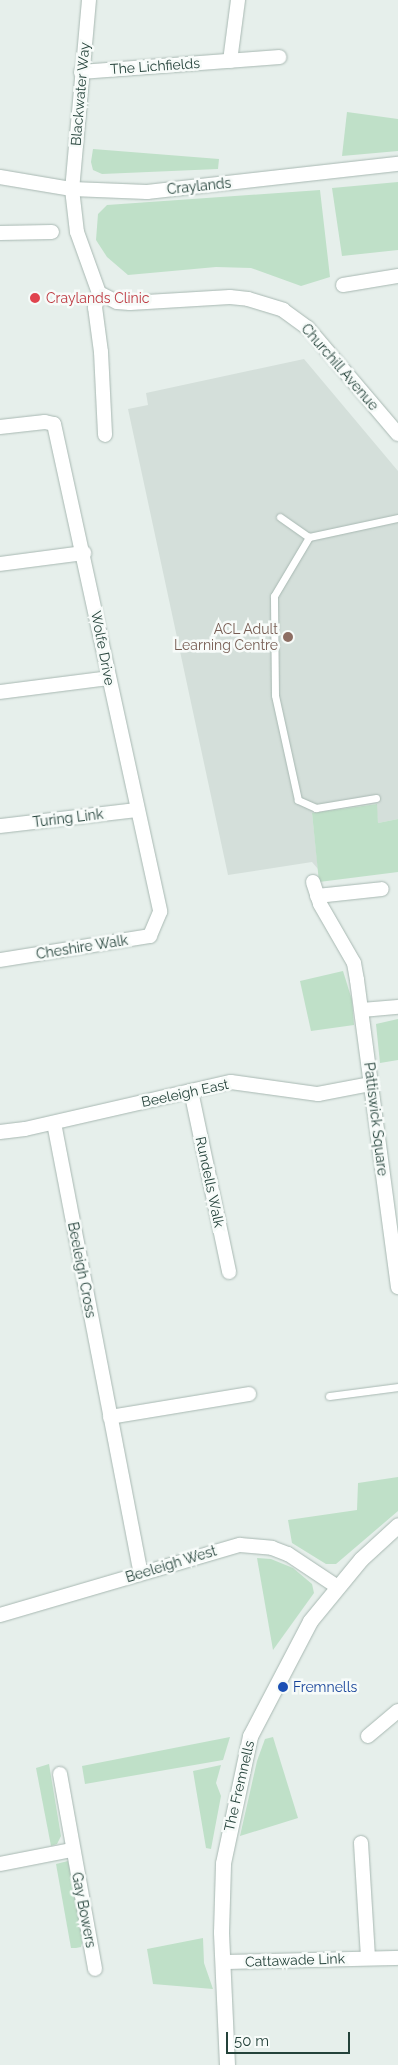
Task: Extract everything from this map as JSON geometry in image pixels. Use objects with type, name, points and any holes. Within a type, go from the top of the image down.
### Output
[{"type":"street","name":"Blackwater Way","points":[[89,0],[81,72],[72,189],[77,232],[100,293]]},
{"type":"street","points":[[230,61],[238,0]]},
{"type":"street","name":"The Lichfields","points":[[81,72],[279,57]]},
{"type":"street","name":"Craylands","points":[[0,177],[72,189],[147,192],[398,164]]},
{"type":"street","points":[[0,233],[52,232]]},
{"type":"street","points":[[343,285],[398,276]]},
{"type":"street","points":[[100,293],[95,306],[102,352],[105,436]]},
{"type":"street","name":"Churchill Avenue","points":[[100,293],[117,302],[130,303],[230,297],[248,298],[283,310],[308,328],[398,434]]},
{"type":"street","name":"Wolfe Drive","points":[[0,427],[45,422],[54,424],[84,553],[136,810],[160,912],[153,923]]},
{"type":"street","points":[[0,564],[84,553]]},
{"type":"street","points":[[0,692],[109,678]]},
{"type":"street","name":"Turing Link","points":[[0,826],[136,810]]},
{"type":"street","name":"Pattiswick Square","points":[[382,889],[315,889],[354,963],[362,1010],[398,1287]]},
{"type":"street","name":"Cheshire Walk","points":[[0,960],[150,936],[153,923]]},
{"type":"street","points":[[362,1010],[398,1007]]},
{"type":"street","name":"Beeleigh East","points":[[0,1132],[54,1123],[191,1091],[244,1083],[296,1094],[318,1094],[371,1084]]},
{"type":"street","name":"Rundells Walk","points":[[191,1091],[229,1272]]},
{"type":"street","name":"Beeleigh Cross","points":[[54,1123],[141,1573]]},
{"type":"street","points":[[110,1417],[249,1394]]},
{"type":"street","name":"The Fremnells","points":[[227,2065],[223,1962],[223,1863],[250,1736],[310,1621],[336,1586],[396,1532]]},
{"type":"street","name":"Beeleigh West","points":[[0,1615],[227,1547],[254,1545],[288,1554],[336,1586]]},
{"type":"street","points":[[368,1736],[398,1711]]},
{"type":"street","name":"Gay Bowers","points":[[60,1774],[72,1850],[95,1969]]},
{"type":"street","points":[[361,1843],[368,1958]]},
{"type":"street","points":[[0,1864],[72,1850]]},
{"type":"street","name":"Cattawade Link","points":[[223,1962],[398,1958]]},
{"type":"lane","points":[[280,517],[309,537],[398,518]]},
{"type":"lane","points":[[309,537],[274,596],[274,695],[298,800],[316,808],[376,798]]},
{"type":"lane","points":[[329,1396],[398,1387]]},
{"type":"shaded area","name":"ACL Adult Learning Centre","points":[[304,359],[398,471],[398,819],[378,823],[376,804],[312,813],[318,869],[312,862],[228,875],[128,409],[148,405],[146,393]]},
{"type":"green space","points":[[347,112],[398,119],[398,151],[342,156]]},
{"type":"green space","points":[[93,149],[219,159],[218,169],[102,174],[93,170],[91,162]]},
{"type":"green space","points":[[398,182],[398,250],[342,256],[332,188]]},
{"type":"green space","points":[[320,190],[330,277],[301,286],[251,268],[216,267],[128,275],[107,257],[96,240],[98,214],[107,205]]},
{"type":"green space","points":[[377,804],[378,823],[398,819],[398,872],[319,882],[312,813]]},
{"type":"green space","points":[[343,971],[352,1000],[354,1025],[311,1031],[300,981]]},
{"type":"green space","points":[[398,1019],[398,1060],[380,1063],[376,1024]]},
{"type":"green space","points":[[398,1477],[398,1511],[336,1564],[326,1564],[292,1543],[288,1520],[357,1510],[358,1483]]},
{"type":"green space","points":[[257,1558],[271,1559],[293,1568],[312,1584],[314,1593],[273,1650]]},
{"type":"green space","points":[[230,1737],[223,1760],[85,1784],[82,1766]]},
{"type":"green space","points":[[273,1737],[298,1818],[240,1836],[257,1761],[265,1739]]},
{"type":"green space","points":[[49,1764],[61,1836],[57,1844],[51,1846],[36,1768]]},
{"type":"green space","points":[[221,1765],[216,1783],[221,1796],[211,1849],[206,1848],[193,1771]]},
{"type":"green space","points":[[68,1861],[84,1935],[81,1947],[76,1948],[71,1948],[56,1864]]},
{"type":"green space","points":[[203,1938],[204,1963],[213,1989],[153,1984],[147,1949]]},
{"type":"place","name":"Craylands Clinic","points":[[35,298]]},
{"type":"place","name":"ACL Adult Learning Centre","points":[[288,637]]},
{"type":"place","name":"Fremnells","points":[[283,1687]]}]
